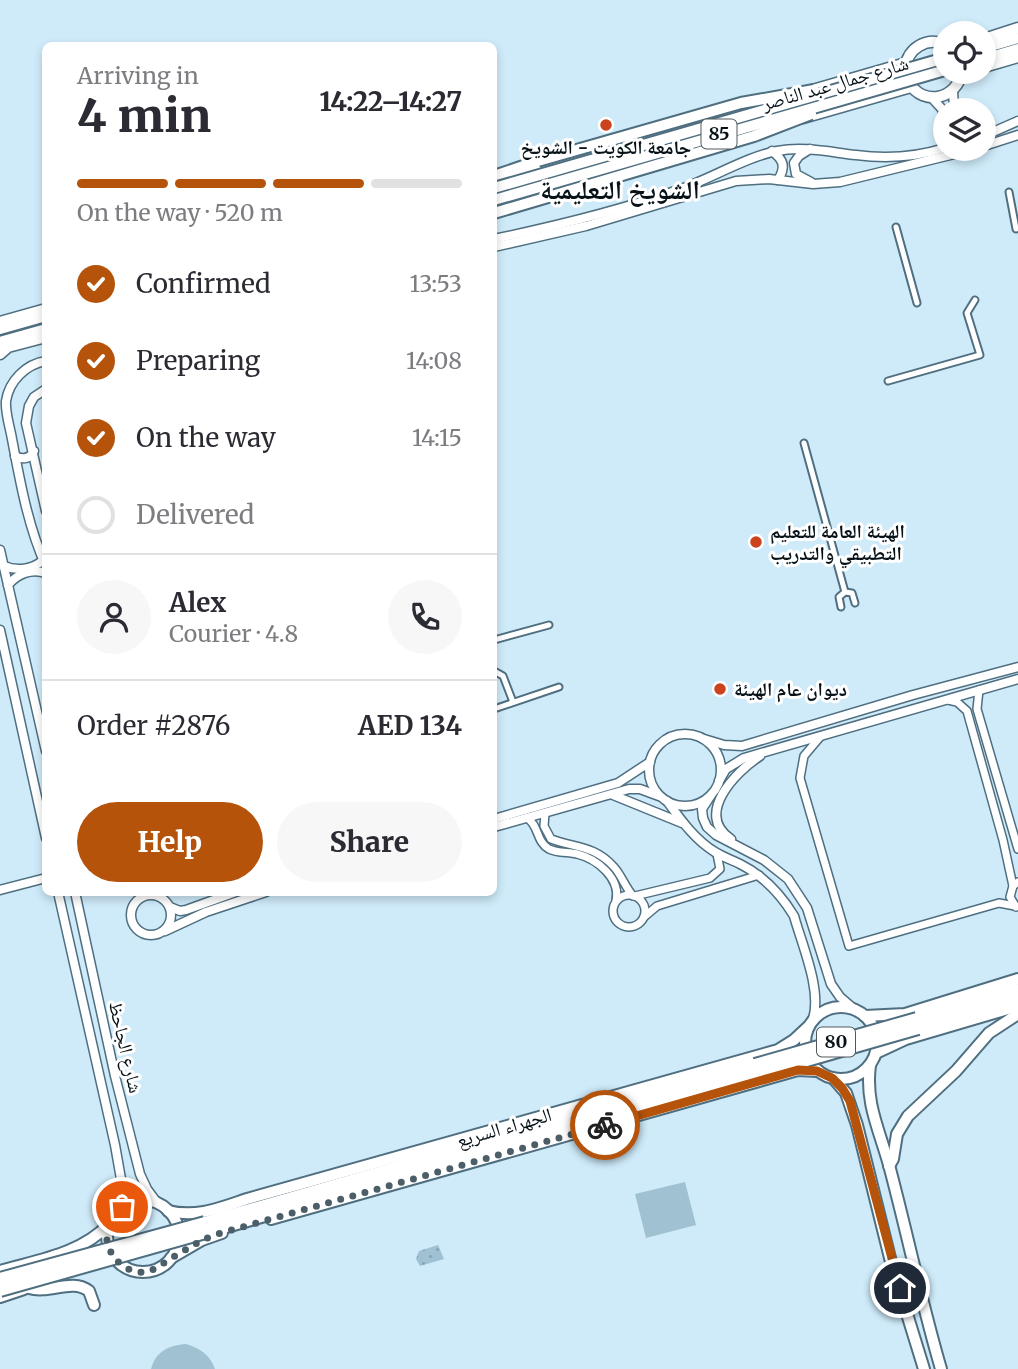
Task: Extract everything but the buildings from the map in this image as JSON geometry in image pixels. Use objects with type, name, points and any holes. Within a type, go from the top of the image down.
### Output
[{"type":"highway","name":"الجهراء السريع","points":[[0,1279],[205,1223],[1018,990]]},
{"type":"highway","name":"الجهراء السريع","points":[[0,1290],[1018,999]]},
{"type":"main road","points":[[996,35],[1018,28]]},
{"type":"main road","points":[[996,44],[1018,38]]},
{"type":"main road","points":[[933,43],[925,43],[912,50],[905,72],[911,87],[917,93],[932,98],[953,90],[957,84]]},
{"type":"main road","points":[[996,55],[1018,49]]},
{"type":"main road","points":[[996,63],[1018,57]]},
{"type":"main road","name":"شارع جمال عبد الناصر","points":[[497,199],[851,91],[933,62]]},
{"type":"main road","points":[[497,177],[906,63]]},
{"type":"main road","name":"شارع جمال عبد الناصر","points":[[497,187],[851,91],[933,73]]},
{"type":"main road","points":[[497,210],[911,87]]},
{"type":"main road","points":[[497,177],[538,162],[741,103],[792,93],[851,91]]},
{"type":"main road","points":[[497,210],[754,136],[851,91]]},
{"type":"main road","points":[[0,322],[42,310]]},
{"type":"main road","points":[[0,330],[42,317]]},
{"type":"main road","points":[[0,342],[42,329]]},
{"type":"main road","points":[[0,354],[8,347],[42,338]]},
{"type":"main road","points":[[865,1016],[905,1014],[1018,979]]},
{"type":"main road","points":[[876,1053],[906,1038],[1018,1006]]},
{"type":"main road","points":[[924,1369],[891,1262],[857,1125],[846,1093],[832,1078],[817,1071],[806,1054],[804,1041],[811,1023],[823,1011],[835,1007],[854,1009],[865,1016],[876,1033],[876,1053],[870,1065],[868,1093],[941,1369]]},
{"type":"main road","points":[[889,1166],[893,1159],[897,1135],[908,1116],[956,1071],[989,1033],[1018,1014]]},
{"type":"main road","name":"الجهراء السريع","points":[[163,1208],[186,1214],[206,1213],[261,1195],[778,1050],[794,1040],[811,1023]]},
{"type":"main road","points":[[832,1078],[853,1077],[870,1065]]},
{"type":"main road","name":"الجهراء السريع","points":[[171,1258],[214,1235],[798,1070],[817,1071]]},
{"type":"main road","points":[[857,1125],[859,1107],[865,1104],[872,1108]]},
{"type":"main road","points":[[0,1272],[85,1245],[99,1236],[122,1207],[137,1201],[163,1208],[177,1226],[176,1248],[163,1266],[148,1271],[102,1266],[0,1297]]},
{"type":"main road","points":[[109,1224],[107,1235],[111,1252],[127,1268]]},
{"type":"main road","points":[[29,1288],[44,1291],[71,1285],[80,1286],[89,1291],[93,1305]]},
{"type":"street","points":[[953,90],[953,98]]},
{"type":"street","points":[[996,131],[1018,121]]},
{"type":"street","points":[[996,142],[1018,135]]},
{"type":"street","points":[[497,238],[602,214],[679,190],[772,151],[810,149],[892,158],[933,149]]},
{"type":"street","points":[[810,149],[799,156],[794,163],[794,169],[796,174],[813,184]]},
{"type":"street","points":[[772,151],[781,158],[784,166],[778,180]]},
{"type":"street","points":[[497,246],[586,226],[736,181],[778,180],[813,184],[840,181],[933,159]]},
{"type":"street","points":[[1009,192],[1016,229]]},
{"type":"street","points":[[896,227],[917,303]]},
{"type":"street","points":[[888,382],[980,355],[967,313],[975,300]]},
{"type":"street","points":[[42,362],[21,373],[9,390],[7,412],[15,456],[42,558]]},
{"type":"street","points":[[42,392],[34,397],[26,415],[42,491]]},
{"type":"street","points":[[804,443],[845,592]]},
{"type":"street","points":[[15,456],[28,458],[33,451]]},
{"type":"street","points":[[19,470],[29,463],[37,466]]},
{"type":"street","points":[[0,550],[42,725]]},
{"type":"street","points":[[4,566],[19,570],[42,564]]},
{"type":"street","points":[[8,585],[19,575],[37,570],[42,572]]},
{"type":"street","points":[[841,607],[839,597],[845,592],[852,593],[855,603]]},
{"type":"street","points":[[497,639],[549,625]]},
{"type":"street","points":[[0,631],[42,820]]},
{"type":"street","points":[[497,826],[527,818],[618,783],[650,762],[659,745],[667,738],[688,734],[733,747],[742,746],[1018,667]]},
{"type":"street","points":[[497,673],[503,676],[513,702]]},
{"type":"street","points":[[748,850],[716,835],[702,818],[702,809],[726,769],[734,763],[1018,679]]},
{"type":"street","points":[[497,708],[559,687]]},
{"type":"street","points":[[979,690],[977,709],[1018,849]]},
{"type":"street","points":[[947,700],[964,707],[971,727],[1003,839],[1014,886],[1012,902],[1017,907]]},
{"type":"street","points":[[36,706],[42,710]]},
{"type":"street","points":[[819,723],[821,737],[804,756],[800,778],[849,946],[999,903],[1017,907]]},
{"type":"street","points":[[971,727],[981,724]]},
{"type":"street","points":[[704,739],[719,757],[719,781]]},
{"type":"street","points":[[765,753],[749,763],[735,777],[719,800],[715,813],[719,827],[725,835],[788,879],[798,892],[811,919],[831,984],[840,997],[854,1009]]},
{"type":"street","points":[[650,762],[652,783],[683,823],[717,853],[759,875],[776,889],[788,905],[796,924],[817,1000],[811,1023]]},
{"type":"street","points":[[497,819],[541,812],[640,789],[678,805],[701,802],[711,795]]},
{"type":"street","points":[[610,794],[624,797],[683,823]]},
{"type":"street","points":[[541,812],[551,839],[581,846],[606,860],[645,907],[644,917]]},
{"type":"street","points":[[527,818],[532,821],[540,840],[550,849],[586,857],[605,870],[616,886],[614,917],[621,925],[638,924],[657,906],[759,875]]},
{"type":"street","points":[[616,901],[624,896],[710,878],[720,869],[717,853]]},
{"type":"street","points":[[0,890],[42,879]]},
{"type":"street","points":[[999,903],[1014,886]]},
{"type":"street","name":"شارع الجاحظ","points":[[59,896],[115,1145],[122,1207]]},
{"type":"street","name":"شارع الجاحظ","points":[[76,896],[115,1076],[140,1174],[146,1189],[163,1208]]},
{"type":"street","points":[[130,896],[133,906],[131,918],[139,931],[149,935],[254,896]]},
{"type":"street","points":[[133,906],[139,898],[145,896]]},
{"type":"street","points":[[156,896],[180,911],[225,896]]},
{"type":"street","points":[[163,932],[171,921],[170,907]]},
{"type":"street","points":[[796,924],[811,919]]},
{"type":"shaded area","points":[[685,1182],[696,1225],[646,1238],[635,1194]]},
{"type":"shaded area","points":[[438,1245],[444,1259],[420,1266],[416,1259],[419,1251]]},
{"type":"shaded area","points":[[186,1344],[204,1353],[215,1369],[151,1369],[164,1350]]},
{"type":"way so far","points":[[122,1207],[114,1214],[107,1230],[111,1252],[117,1261],[127,1268],[148,1271],[163,1266],[171,1258],[214,1235],[605,1125]]},
{"type":"place","name":"جامعة الكويت - الشويخ","points":[[606,125]]},
{"type":"place","name":"الهيئة العامة للتعليم التطبيقي والتدريب","points":[[756,542]]},
{"type":"place","name":"ديوان عام الهيئة","points":[[720,689]]},
{"type":"district","name":"الشويخ التعليمية","points":[[620,190]]},
{"type":"route","points":[[605,1125],[798,1070],[817,1071],[832,1078],[850,1101],[900,1288]]}]
